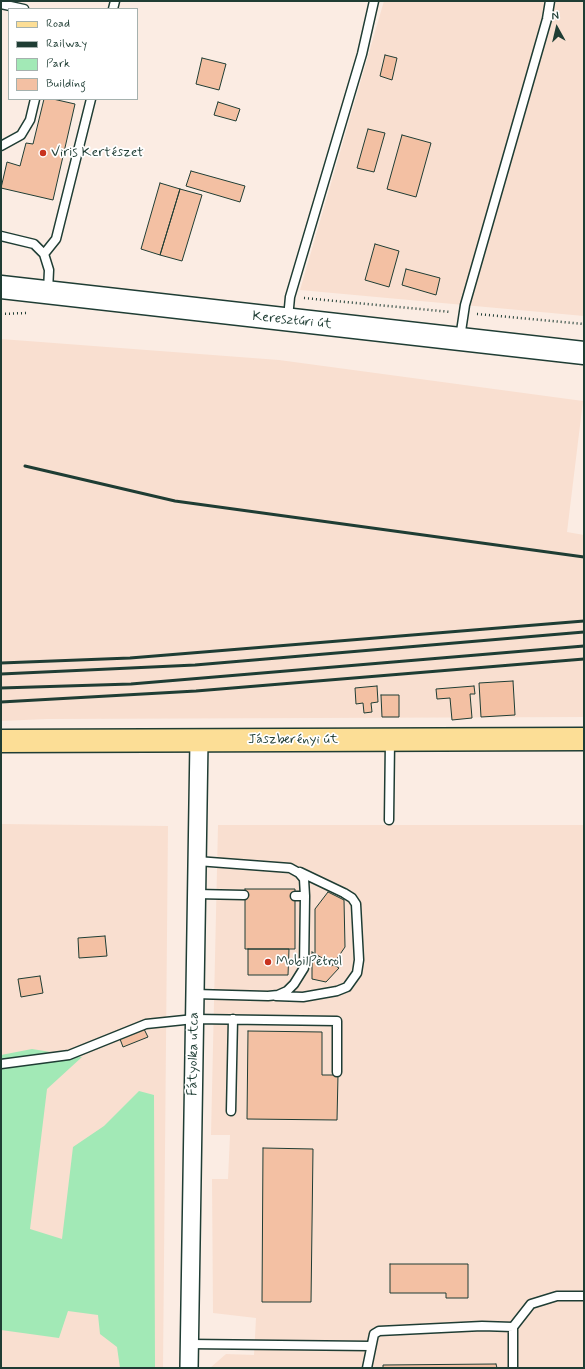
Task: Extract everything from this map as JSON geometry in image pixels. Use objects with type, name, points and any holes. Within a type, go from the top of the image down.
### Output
[{"type":"main road","name":"Keresztúri út","points":[[1,287],[584,353]]},
{"type":"main road","name":"Jászberényi út","points":[[1,741],[584,739]]},
{"type":"street","name":"Fátyolka utca","points":[[188,1368],[199,741]]},
{"type":"lane","points":[[288,320],[290,296],[362,54],[374,1]]},
{"type":"lane","points":[[460,339],[463,313],[547,19],[550,1]]},
{"type":"lane","points":[[1,4],[19,8]]},
{"type":"lane","points":[[1,146],[21,135],[30,120],[35,100]]},
{"type":"lane","points":[[44,254],[56,239],[91,100]]},
{"type":"lane","points":[[1,236],[34,244],[44,254],[49,270],[47,292]]},
{"type":"lane","points":[[389,820],[390,740]]},
{"type":"lane","points":[[195,994],[303,997],[337,991],[347,987],[357,973],[359,960],[356,904],[352,898],[344,892],[295,870],[282,866],[197,861]]},
{"type":"lane","points":[[268,996],[278,995],[287,991],[294,984],[304,968],[304,879],[295,870]]},
{"type":"lane","points":[[196,894],[244,895]]},
{"type":"lane","points":[[295,896],[305,896]]},
{"type":"lane","points":[[1,1064],[69,1055],[146,1024],[194,1019],[337,1021],[337,1072]]},
{"type":"lane","points":[[231,1111],[233,1019]]},
{"type":"lane","points":[[513,1368],[513,1327],[531,1304],[557,1296],[584,1296]]},
{"type":"lane","points":[[367,1368],[370,1346],[374,1334],[384,1330],[482,1326],[513,1327]]},
{"type":"lane","points":[[189,1344],[370,1346]]},
{"type":"path","points":[[290,296],[584,324]]},
{"type":"shaded area","points":[[384,1],[584,1],[584,316],[300,290]]},
{"type":"shaded area","points":[[1,339],[279,360],[583,401],[567,532],[584,535],[584,717],[47,719],[1,721]]},
{"type":"shaded area","points":[[1,824],[168,826],[163,1368],[1,1368]]},
{"type":"shaded area","points":[[218,825],[584,825],[584,1368],[210,1368],[226,1354],[254,1355],[256,1318],[213,1313],[212,1179],[228,1179],[230,1135],[211,1135]]},
{"type":"green space","points":[[32,1049],[82,1057],[47,1089],[30,1229],[62,1239],[73,1147],[104,1126],[139,1091],[154,1095],[155,1368],[120,1368],[117,1347],[100,1334],[98,1315],[68,1311],[59,1338],[1,1330],[1,1055]]},
{"type":"building","points":[[385,55],[397,58],[392,80],[380,76]]},
{"type":"building","points":[[202,58],[226,64],[219,90],[196,84]]},
{"type":"building","name":"Viris Kertészet","points":[[44,100],[57,100],[75,104],[53,200],[1,188],[7,162],[20,166],[26,143],[33,144]]},
{"type":"building","points":[[218,102],[240,109],[236,121],[214,115]]},
{"type":"building","points":[[368,129],[385,133],[374,172],[357,168]]},
{"type":"building","points":[[402,135],[431,143],[416,197],[387,189]]},
{"type":"building","points":[[191,171],[245,186],[240,202],[186,186]]},
{"type":"building","points":[[160,183],[180,189],[160,255],[141,249]]},
{"type":"building","points":[[180,189],[202,195],[182,261],[160,255]]},
{"type":"building","points":[[375,244],[399,251],[389,287],[365,280]]},
{"type":"building","points":[[406,269],[440,278],[436,295],[402,285]]},
{"type":"building","points":[[513,681],[515,715],[481,717],[479,683]]},
{"type":"building","points":[[377,686],[378,702],[371,703],[372,712],[364,713],[363,703],[356,704],[355,688]]},
{"type":"building","points":[[474,686],[475,694],[470,694],[472,718],[452,720],[450,698],[437,699],[436,689]]},
{"type":"building","points":[[381,695],[399,695],[399,717],[382,717]]},
{"type":"building","points":[[245,889],[295,889],[295,949],[245,949]]},
{"type":"building","points":[[328,892],[344,900],[345,947],[332,966],[315,956],[315,909]]},
{"type":"building","points":[[105,936],[107,956],[79,958],[78,938]]},
{"type":"building","name":"MobilPetrol","points":[[248,949],[289,949],[288,975],[248,975]]},
{"type":"building","points":[[312,952],[339,968],[326,982],[312,979]]},
{"type":"building","points":[[40,976],[43,993],[21,997],[18,979]]},
{"type":"building","points":[[144,1029],[148,1037],[123,1047],[120,1039]]},
{"type":"building","points":[[248,1031],[322,1032],[322,1075],[338,1075],[337,1120],[247,1119]]},
{"type":"building","points":[[263,1148],[313,1149],[311,1302],[262,1302]]},
{"type":"building","points":[[390,1264],[468,1264],[468,1298],[446,1298],[446,1293],[390,1293]]},
{"type":"building","points":[[496,1364],[497,1368],[383,1368],[383,1365]]},
{"type":"railway","points":[[25,466],[175,501],[584,557]]},
{"type":"railway","points":[[1,663],[130,658],[584,621]]},
{"type":"railway","points":[[1,674],[195,665],[584,632]]},
{"type":"railway","points":[[1,688],[131,684],[584,646]]},
{"type":"railway","points":[[1,702],[196,691],[584,659]]},
{"type":"place","name":"Viris Kertészet","points":[[43,153]]},
{"type":"place","name":"MobilPetrol","points":[[268,962]]}]
